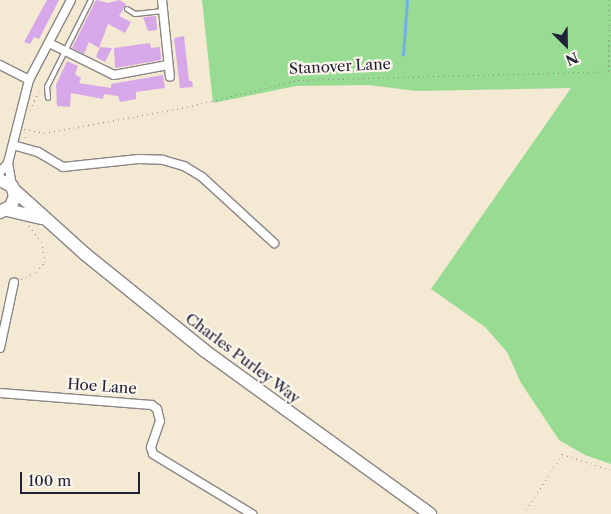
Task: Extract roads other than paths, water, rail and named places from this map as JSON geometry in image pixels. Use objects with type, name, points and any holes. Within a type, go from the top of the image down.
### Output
[{"type":"main road","name":"Charles Purley Way","points":[[0,180],[13,188],[45,218],[205,351],[430,514]]},
{"type":"main road","points":[[9,211],[14,201],[13,188]]},
{"type":"main road","name":"Charles Purley Way","points":[[9,211],[45,218]]},
{"type":"street","points":[[0,172],[8,163],[29,80],[71,0]]},
{"type":"street","points":[[162,0],[170,77]]},
{"type":"street","points":[[49,43],[114,74],[168,65]]},
{"type":"street","points":[[0,65],[29,80]]},
{"type":"street","points":[[13,145],[38,152],[63,167],[139,158],[162,160],[184,166],[202,178],[274,243]]},
{"type":"street","points":[[8,163],[13,188]]},
{"type":"street","points":[[0,348],[14,282]]},
{"type":"street","name":"Hoe Lane","points":[[0,393],[152,404],[157,409],[160,422],[151,447],[153,454],[252,514]]},
{"type":"lane","points":[[48,98],[47,87],[91,0]]},
{"type":"lane","points":[[127,9],[135,14],[163,11]]},
{"type":"waterway","points":[[403,55],[407,0]]}]
